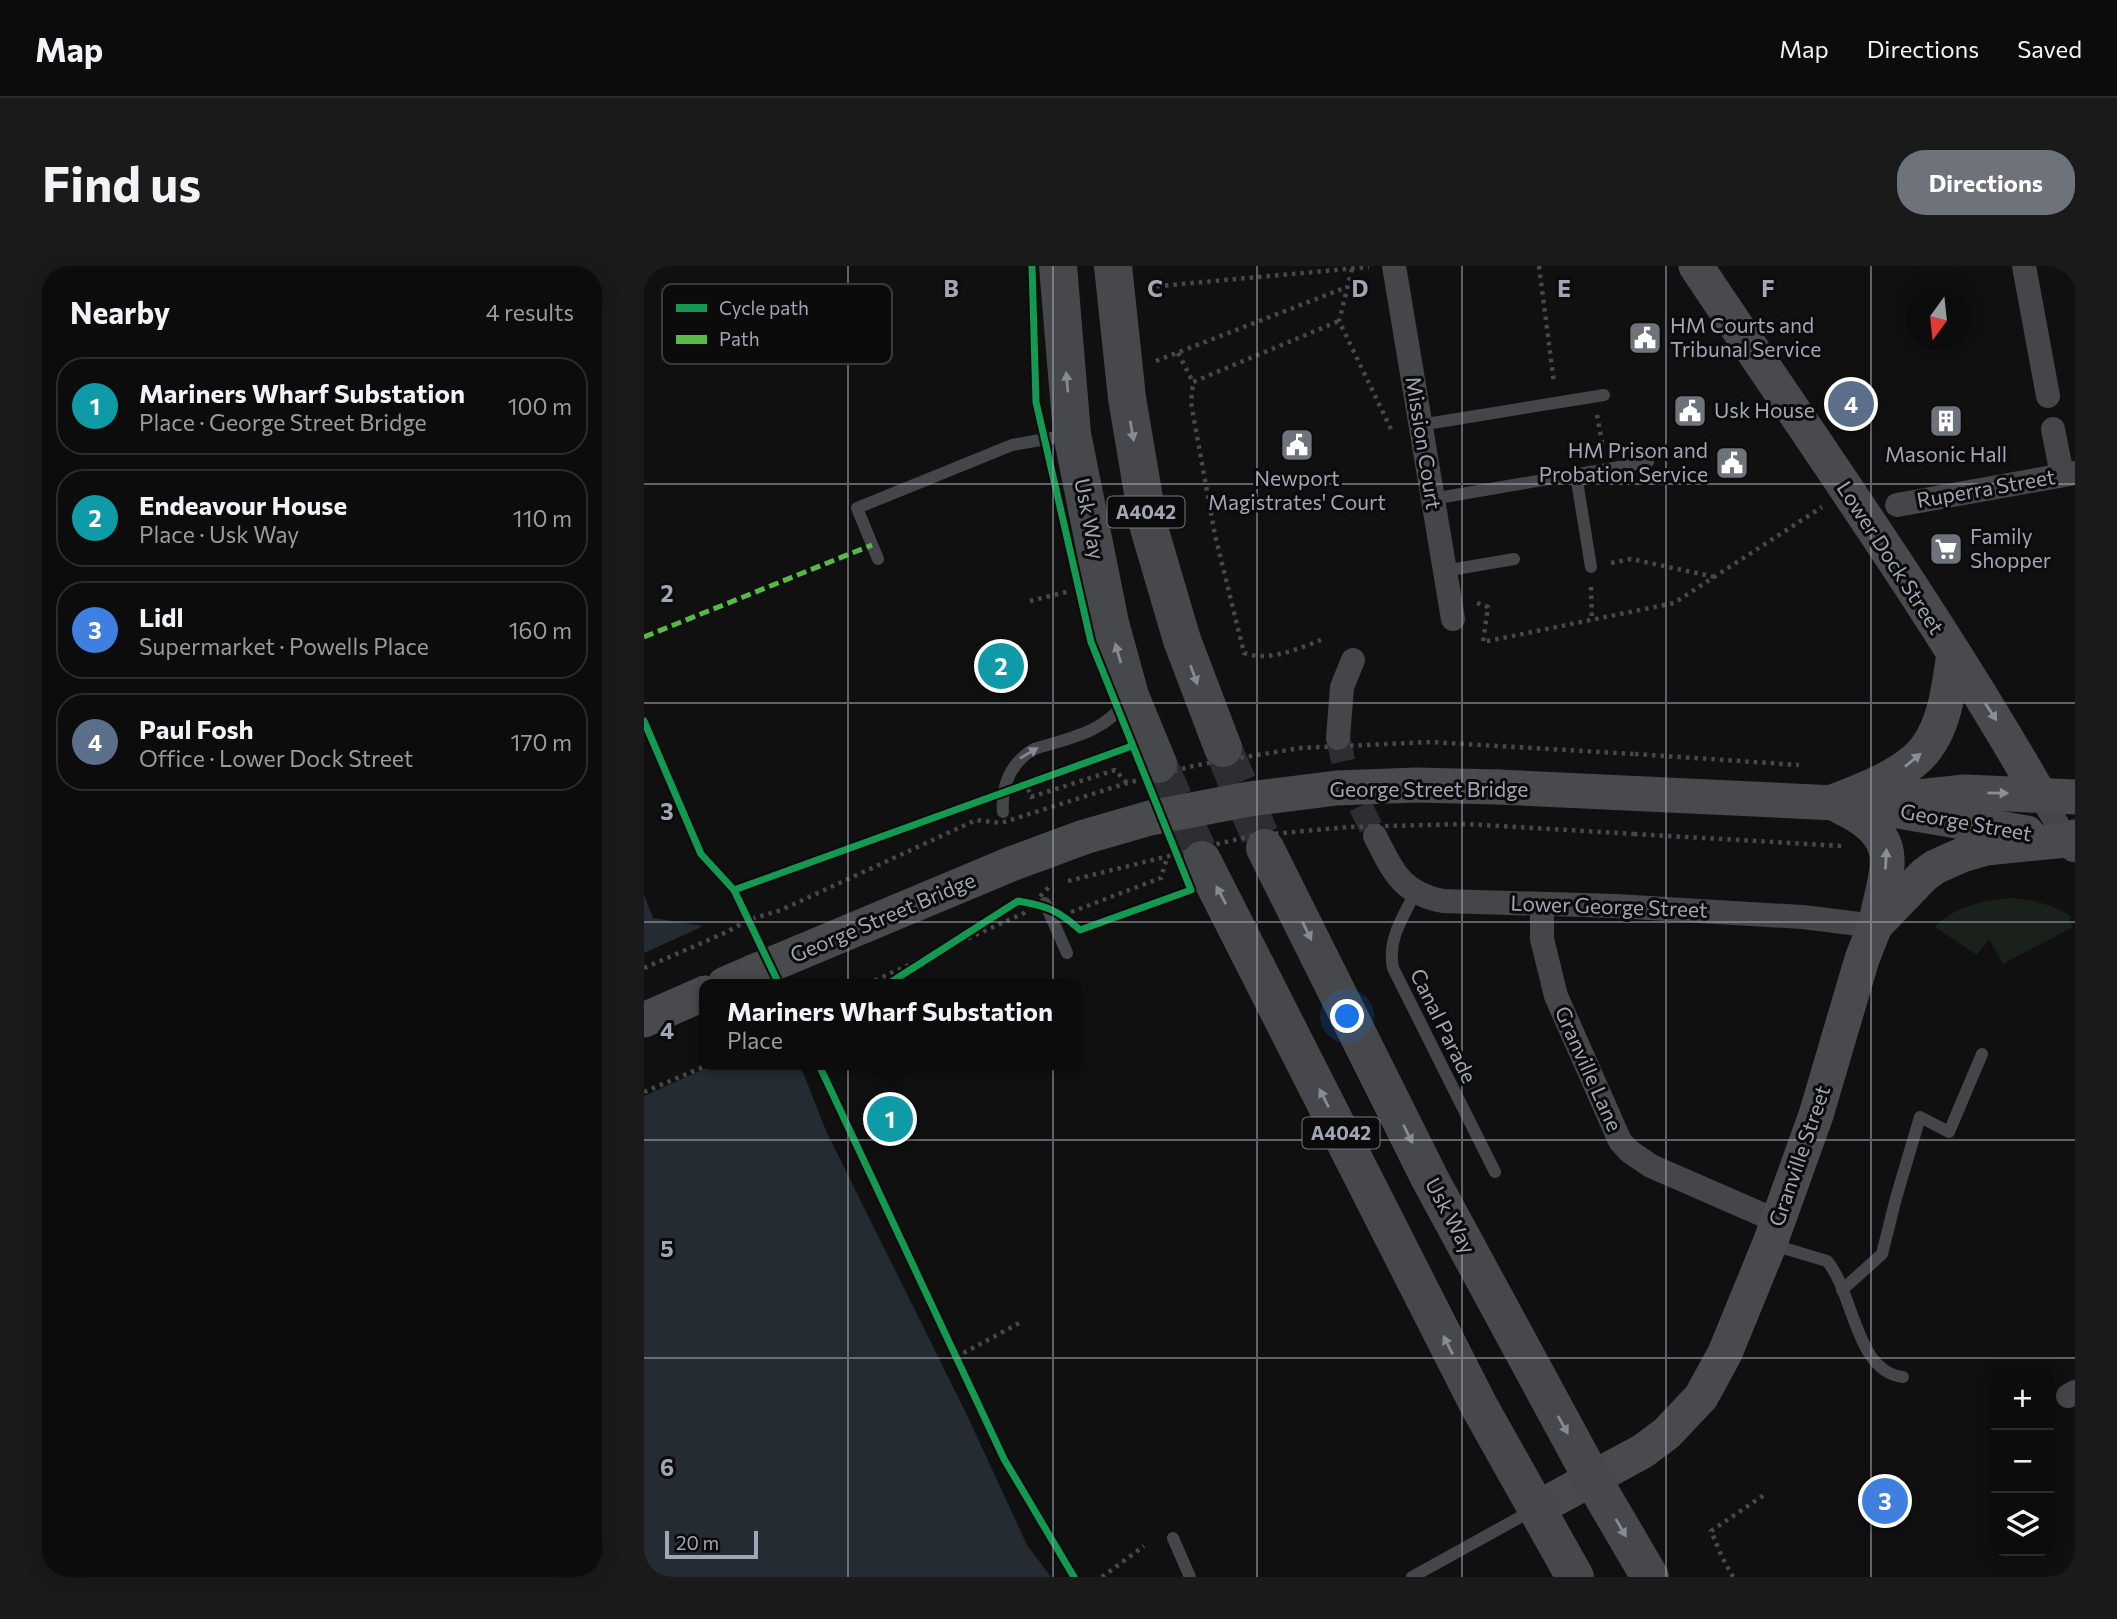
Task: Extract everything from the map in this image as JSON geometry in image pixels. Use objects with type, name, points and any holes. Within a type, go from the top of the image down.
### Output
[{"type":"main road","name":"Usk Way","points":[[1058,266],[1072,434],[1110,623],[1130,696],[1145,777]]},
{"type":"main road","name":"A4042","points":[[1114,278],[1127,398],[1149,528],[1182,640],[1223,748]]},
{"type":"main road","name":"Usk Way","points":[[1265,848],[1430,1179],[1592,1478],[1650,1577]]},
{"type":"main road","name":"A4042","points":[[1181,855],[1240,932],[1479,1406],[1575,1577]]},
{"type":"street","name":"Mission Court","points":[[1394,266],[1452,619]]},
{"type":"street","name":"Lower Dock Street","points":[[1696,266],[1954,654],[2001,727],[2039,794],[2073,843]]},
{"type":"street","points":[[2024,266],[2048,396]]},
{"type":"street","points":[[2053,429],[2069,474]]},
{"type":"street","name":"Ruperra Street","points":[[1897,505],[2069,474]]},
{"type":"street","points":[[1875,926],[1883,885],[1886,847],[1877,830],[1844,803],[1904,767],[1927,748],[1940,722],[1954,654]]},
{"type":"street","points":[[1338,738],[1342,687],[1353,660]]},
{"type":"street","name":"George Street Bridge","points":[[737,979],[1084,836],[1150,818],[1249,799],[1337,788],[1430,786],[1844,803]]},
{"type":"street","name":"George Street","points":[[1844,803],[1965,792],[2075,797]]},
{"type":"street","name":"George Street","points":[[1844,803],[2073,843]]},
{"type":"street","points":[[1375,836],[1395,874],[1415,893]]},
{"type":"street","name":"Granville Street","points":[[1536,1509],[1643,1451],[1667,1433],[1701,1397],[1725,1353],[1774,1232],[1816,1115],[1862,960],[1875,926],[1924,876],[1953,859],[1986,848],[2073,843]]},
{"type":"street","name":"Lower George Street","points":[[1415,893],[1443,901],[1803,917],[1875,926]]},
{"type":"street","name":"Granville Lane","points":[[1542,904],[1542,939],[1556,996],[1620,1141],[1629,1152],[1651,1166],[1774,1232]]},
{"type":"street","points":[[644,1020],[699,996]]},
{"type":"lane","points":[[1420,425],[1599,396]]},
{"type":"lane","points":[[878,559],[857,508],[1012,445],[1072,434]]},
{"type":"lane","points":[[1432,499],[1648,463]]},
{"type":"lane","points":[[1576,475],[1591,567]]},
{"type":"lane","points":[[1446,581],[1514,559]]},
{"type":"lane","points":[[1003,811],[1003,792],[1011,770],[1025,754],[1094,731],[1119,712],[1130,696]]},
{"type":"lane","name":"Canal Parade","points":[[1415,893],[1393,940],[1393,968],[1495,1172]]},
{"type":"lane","points":[[1046,905],[1067,954]]},
{"type":"lane","points":[[1842,1290],[1882,1254],[1920,1117],[1949,1132],[1982,1054]]},
{"type":"lane","points":[[1774,1232],[1827,1261],[1873,1359],[1883,1370],[1903,1377]]},
{"type":"lane","points":[[1412,1577],[1536,1509]]},
{"type":"lane","points":[[1173,1538],[1190,1577]]},
{"type":"path","points":[[1539,266],[1556,403]]},
{"type":"path","points":[[1114,278],[1374,267]]},
{"type":"path","points":[[1352,269],[1339,321],[1391,430]]},
{"type":"path","points":[[1151,363],[1348,287]]},
{"type":"path","points":[[1194,382],[1339,321]]},
{"type":"path","points":[[1178,352],[1194,382],[1191,402],[1214,535],[1244,653],[1273,656],[1321,640]]},
{"type":"path","points":[[1599,396],[1607,470]]},
{"type":"path","points":[[1446,581],[1488,607],[1483,642],[1674,603],[1846,491]]},
{"type":"path","points":[[1592,621],[1591,567],[1630,559],[1715,577]]},
{"type":"path","points":[[1030,601],[1078,589]]},
{"type":"path","points":[[1635,754],[1808,766]]},
{"type":"path","points":[[1031,797],[1115,770],[1145,777]]},
{"type":"path","points":[[1003,792],[1038,780]]},
{"type":"path","points":[[1064,882],[1250,836],[1349,827],[1466,824],[1829,846],[1886,847]]},
{"type":"path","points":[[1063,915],[1161,878],[1181,855]]},
{"type":"path","points":[[878,979],[1024,913],[1051,885]]},
{"type":"path","points":[[1018,901],[1046,905]]},
{"type":"path","points":[[896,979],[997,915]]},
{"type":"path","points":[[1063,915],[1072,922]]},
{"type":"path","points":[[747,917],[752,928]]},
{"type":"path","points":[[644,1092],[699,1069]]},
{"type":"path","points":[[956,1357],[1023,1321]]},
{"type":"path","points":[[950,1345],[961,1369]]},
{"type":"path","points":[[1733,1577],[1711,1531],[1767,1493]]},
{"type":"path","points":[[1102,1577],[1144,1546]]},
{"type":"shaded area","points":[[644,895],[653,918],[716,928],[706,979],[699,979],[699,1070],[802,1070],[827,1133],[966,1413],[1027,1545],[1051,1577],[644,1577]]},
{"type":"shaded area","points":[[2010,898],[2035,901],[2056,908],[2071,916],[2069,920],[2073,927],[2003,964],[1989,939],[1977,955],[1935,927],[1951,914],[1970,906]]},
{"type":"pier","points":[[708,924],[719,926],[754,979],[699,979],[699,1070],[702,1070],[644,1096],[644,953]]},
{"type":"tunnel","points":[[1338,738],[1347,778],[1375,836]]},
{"type":"tunnel","points":[[1223,748],[1265,848]]},
{"type":"tunnel","points":[[1158,764],[1202,860]]},
{"type":"marked path","points":[[644,637],[872,545]]},
{"type":"cycle path","points":[[896,979],[1018,901],[1052,910],[1080,930],[1191,890],[1091,642],[1036,402],[1032,266]]},
{"type":"cycle path","points":[[644,721],[701,854],[734,890],[777,979]]},
{"type":"cycle path","points":[[734,890],[1132,746]]},
{"type":"cycle path","points":[[821,1070],[1004,1459],[1074,1577]]},
{"type":"place","name":"HM Courts and Tribunal Service","points":[[1645,338]]},
{"type":"place","name":"Paul Fosh","points":[[1851,404]]},
{"type":"place","name":"Usk House","points":[[1690,411]]},
{"type":"place","name":"Masonic Hall","points":[[1946,421]]},
{"type":"place","name":"Newport Magistrates' Court","points":[[1297,445]]},
{"type":"place","name":"HM Prison and Probation Service","points":[[1732,463]]},
{"type":"place","name":"Family Shopper","points":[[1946,549]]},
{"type":"place","name":"Endeavour House","points":[[1001,666]]},
{"type":"place","name":"Mariners Wharf Substation","points":[[890,1119]]},
{"type":"place","name":"Lidl","points":[[1885,1501]]}]
